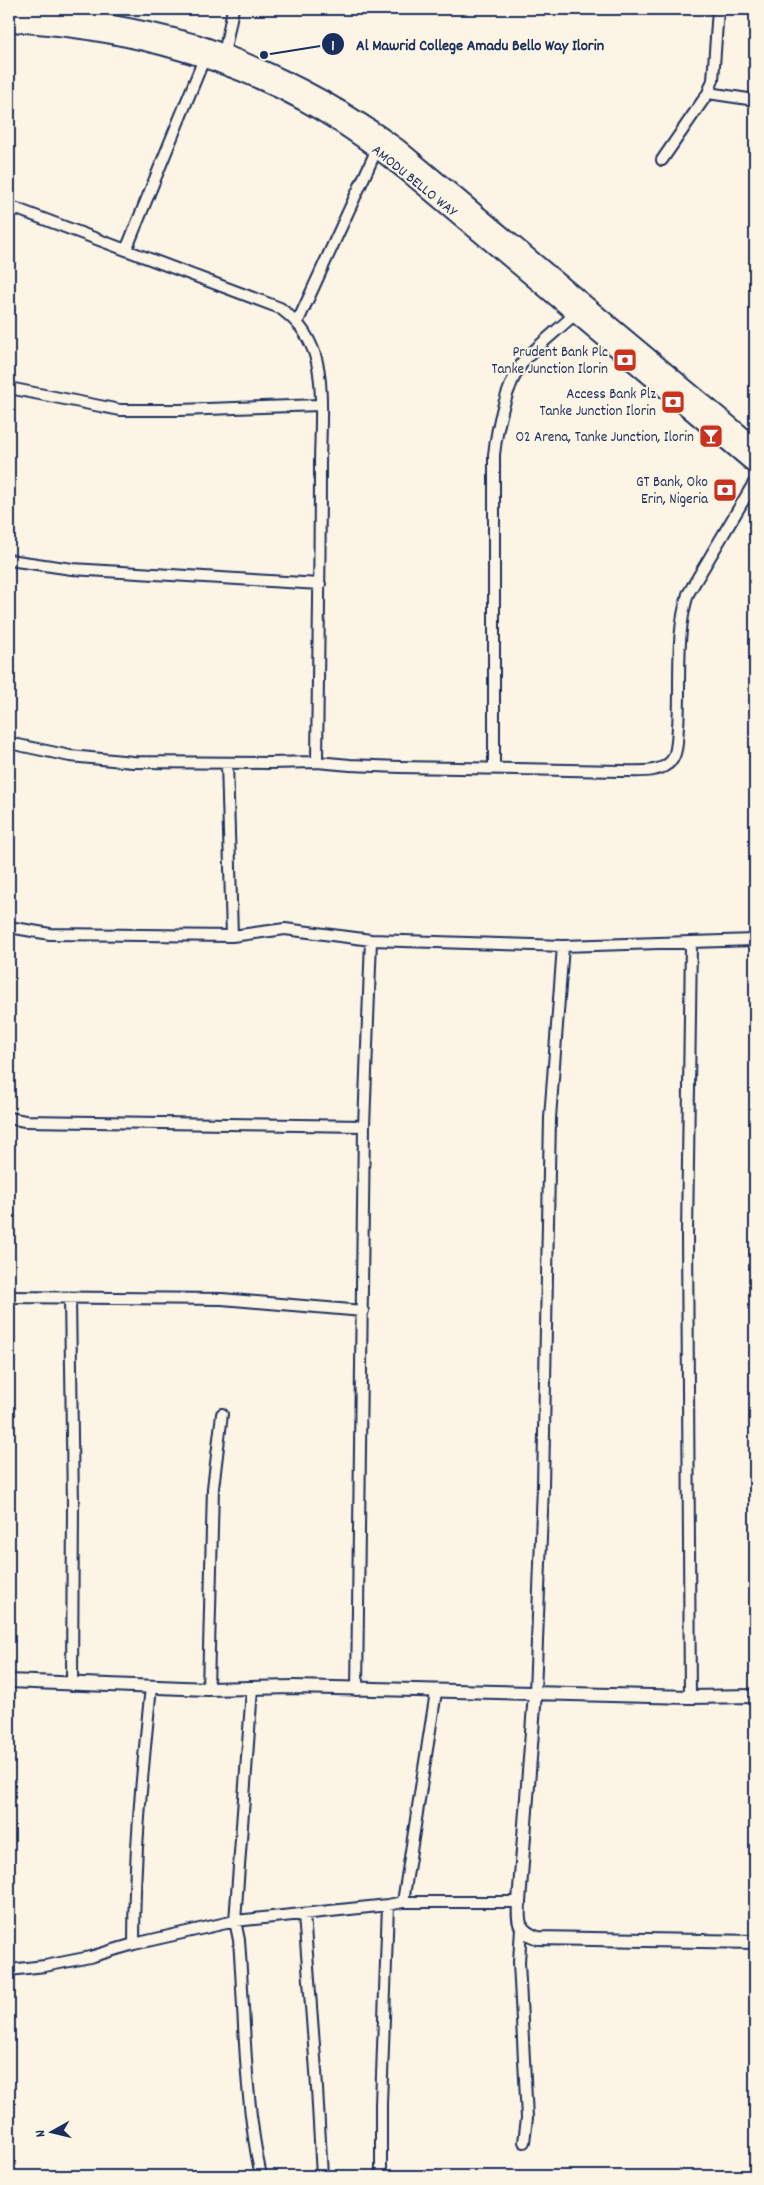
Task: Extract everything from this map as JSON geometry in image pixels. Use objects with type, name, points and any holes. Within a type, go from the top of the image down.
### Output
[{"type":"main road","name":"AMODU BELLO WAY","points":[[9,10],[69,13],[193,42],[260,68],[316,95],[369,126],[397,147],[755,446]]},
{"type":"main road","name":"AMODU BELLO WAY","points":[[9,23],[104,35],[152,44],[204,59],[306,104],[377,149],[434,194],[755,465]]},
{"type":"street","points":[[224,54],[233,9]]},
{"type":"street","points":[[662,160],[708,93],[715,74],[718,9]]},
{"type":"street","points":[[126,250],[204,59]]},
{"type":"street","points":[[708,93],[755,100]]},
{"type":"street","points":[[298,321],[377,149]]},
{"type":"street","points":[[9,206],[280,308],[298,321],[314,354],[318,373],[320,405],[320,584],[317,762]]},
{"type":"street","points":[[494,769],[494,455],[496,435],[500,416],[523,363],[575,314]]},
{"type":"street","points":[[9,388],[120,410],[320,405]]},
{"type":"street","points":[[9,743],[70,756],[110,761],[317,762],[358,766],[646,771],[664,767],[672,760],[676,751],[683,608],[700,572],[755,481]]},
{"type":"street","points":[[9,560],[72,569],[320,584]]},
{"type":"street","points":[[227,763],[232,936]]},
{"type":"street","points":[[9,927],[50,934],[232,936],[285,928],[371,940],[563,946],[755,940]]},
{"type":"street","points":[[357,1690],[364,1126],[371,940]]},
{"type":"street","points":[[690,1697],[686,1235],[691,942]]},
{"type":"street","points":[[524,2142],[527,2118],[519,1962],[521,1928],[518,1916],[536,1694],[543,1486],[550,1118],[563,946]]},
{"type":"street","points":[[9,1118],[34,1121],[364,1126]]},
{"type":"street","points":[[9,1297],[222,1299],[363,1311]]},
{"type":"street","points":[[70,1298],[73,1505],[72,1685]]},
{"type":"street","points":[[208,1689],[213,1488],[222,1414]]},
{"type":"street","points":[[9,1681],[208,1689],[294,1688],[690,1697],[755,1696]]},
{"type":"street","points":[[134,1944],[139,1806],[151,1687]]},
{"type":"street","points":[[252,1689],[236,1921],[246,2059],[257,2157],[261,2176]]},
{"type":"street","points":[[403,1902],[436,1692]]},
{"type":"street","points":[[9,1970],[81,1959],[134,1944],[236,1921],[304,1915],[403,1902],[519,1902]]},
{"type":"street","points":[[381,2176],[381,2104],[388,1905]]},
{"type":"street","points":[[304,1915],[322,2176]]},
{"type":"street","points":[[521,1928],[529,1935],[538,1938],[755,1942]]},
{"type":"place","name":"Al Mawrid College Amadu Bello Way Ilorin","points":[[264,55]]},
{"type":"place","name":"Prudent Bank Plc Tanke Junction Ilorin","points":[[625,360]]},
{"type":"place","name":"Access Bank Plz Tanke Junction Ilorin","points":[[673,402]]},
{"type":"place","name":"O2 Arena, Tanke Junction, Ilorin","points":[[711,436]]},
{"type":"place","name":"GT Bank, Oko Erin, Nigeria","points":[[725,490]]}]
